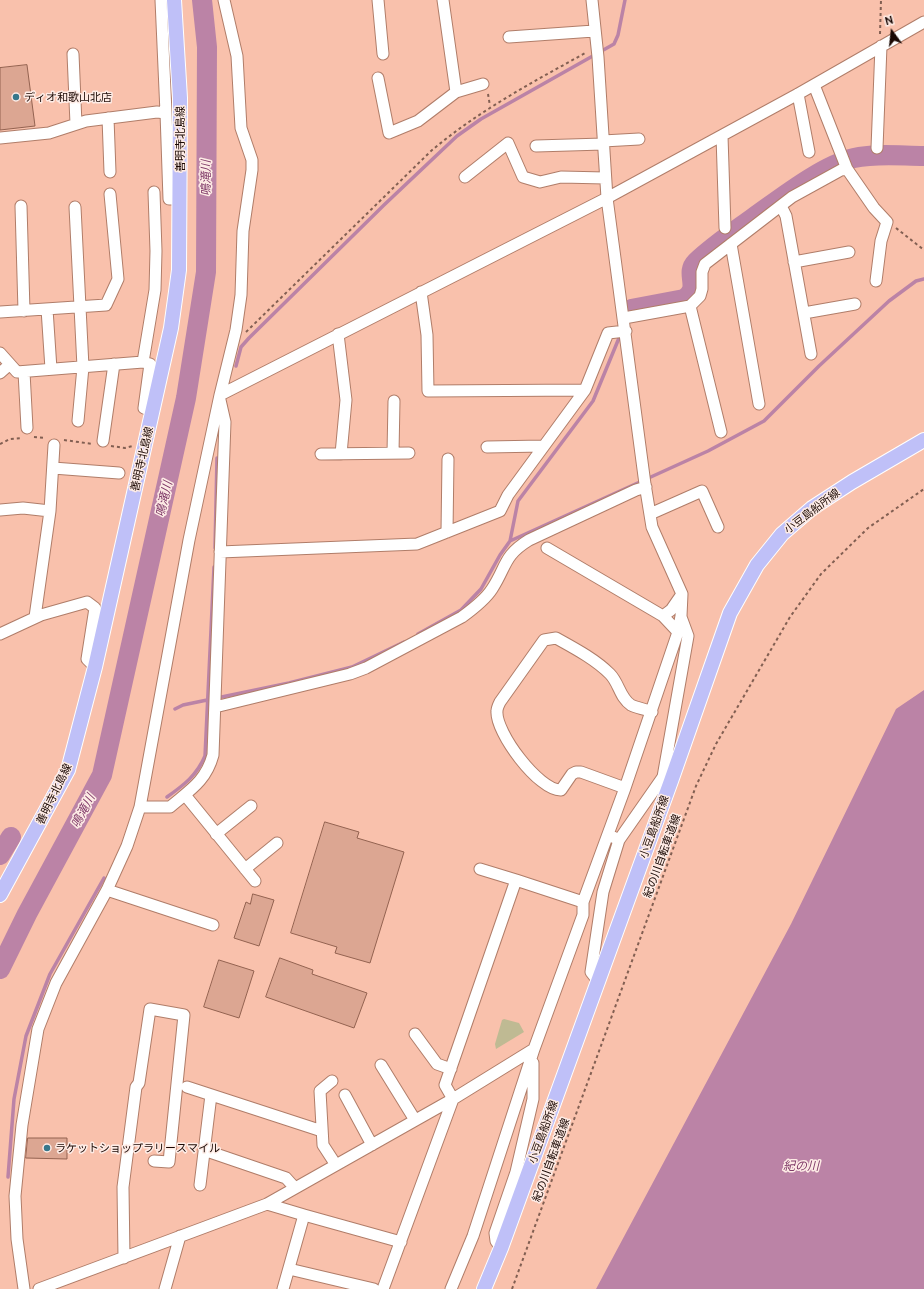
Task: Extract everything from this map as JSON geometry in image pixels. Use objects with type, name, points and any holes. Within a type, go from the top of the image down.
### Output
[{"type":"main road","name":"善明寺北島線","points":[[0,895],[68,770],[81,727],[171,328],[179,270],[180,199],[180,98],[174,0]]},
{"type":"main road","name":"小豆島船所線","points":[[484,1289],[501,1248],[598,981],[667,779],[730,613],[757,565],[782,534],[812,508],[852,482],[924,440]]},
{"type":"street","points":[[161,0],[169,199],[180,199]]},
{"type":"street","points":[[24,1289],[16,1239],[15,1196],[23,1118],[38,1029],[56,983],[107,890],[127,846],[140,807],[189,540],[233,342],[241,295],[243,231],[252,170],[252,160],[241,128],[237,56],[224,0]]},
{"type":"street","points":[[378,0],[383,54]]},
{"type":"street","points":[[443,0],[456,92]]},
{"type":"street","points":[[451,1289],[473,1236],[534,1049],[583,915],[583,902],[626,788],[678,632],[681,616],[682,594],[652,527],[650,514],[607,198],[592,0]]},
{"type":"street","points":[[220,395],[607,198],[798,94],[924,22]]},
{"type":"street","points":[[509,37],[594,30]]},
{"type":"street","points":[[877,148],[880,47]]},
{"type":"street","points":[[73,54],[76,124]]},
{"type":"street","points":[[378,78],[389,133],[418,121],[456,92],[483,84]]},
{"type":"street","points":[[814,85],[844,163],[874,208],[887,222],[881,241],[876,281]]},
{"type":"street","points":[[798,94],[809,152]]},
{"type":"street","points":[[0,138],[49,133],[76,124],[108,118],[166,113]]},
{"type":"street","points":[[108,118],[110,172]]},
{"type":"street","points":[[722,136],[725,228]]},
{"type":"street","points":[[536,146],[638,139]]},
{"type":"street","points":[[465,177],[508,143],[523,177],[540,182],[561,177],[605,178]]},
{"type":"street","points":[[624,318],[690,306],[700,296],[702,289],[702,272],[705,264],[804,190],[841,170],[844,163]]},
{"type":"street","points":[[143,362],[155,290],[156,251],[154,192]]},
{"type":"street","points":[[0,312],[106,305],[118,279],[110,194]]},
{"type":"street","points":[[21,206],[24,310]]},
{"type":"street","points":[[781,206],[786,216],[811,354]]},
{"type":"street","points":[[75,208],[83,367],[78,421]]},
{"type":"street","points":[[731,244],[759,404]]},
{"type":"street","points":[[794,262],[848,252]]},
{"type":"street","points":[[421,292],[426,335],[428,391],[585,390]]},
{"type":"street","points":[[804,313],[855,304]]},
{"type":"street","points":[[690,306],[722,432]]},
{"type":"street","points":[[47,309],[51,369]]},
{"type":"street","points":[[220,552],[417,544],[500,511],[508,495],[585,390],[608,333],[626,331]]},
{"type":"street","points":[[338,334],[346,400],[341,454]]},
{"type":"street","points":[[1,355],[17,372],[143,362],[150,364],[144,408],[152,411]]},
{"type":"street","points":[[102,444],[114,364]]},
{"type":"street","points":[[0,373],[9,365]]},
{"type":"street","points":[[24,372],[28,434]]},
{"type":"street","points":[[140,807],[170,807],[203,780],[211,764],[213,754],[225,422],[220,395]]},
{"type":"street","points":[[393,453],[394,401]]},
{"type":"street","points":[[35,617],[50,511],[55,441]]},
{"type":"street","points":[[488,447],[543,446]]},
{"type":"street","points":[[321,454],[409,453]]},
{"type":"street","points":[[447,532],[448,459]]},
{"type":"street","points":[[53,468],[119,473]]},
{"type":"street","points":[[215,702],[350,674],[372,666],[462,617],[476,606],[491,590],[507,558],[515,548],[628,493],[646,486]]},
{"type":"street","points":[[650,514],[702,491],[718,526]]},
{"type":"street","points":[[0,510],[23,508],[50,511]]},
{"type":"street","points":[[547,548],[663,616],[678,632]]},
{"type":"street","points":[[663,616],[671,610],[682,594]]},
{"type":"street","points":[[0,634],[35,617],[87,602],[95,608],[86,659],[95,667]]},
{"type":"street","points":[[598,981],[591,972],[603,892],[619,840],[667,779],[688,636],[681,616]]},
{"type":"street","points":[[626,788],[581,772],[572,774],[561,790],[546,786],[536,778],[506,739],[497,711],[500,702],[544,640],[556,638],[586,655],[609,674],[616,681],[624,699],[631,705],[652,712]]},
{"type":"street","points":[[185,795],[255,881]]},
{"type":"street","points":[[216,834],[251,806]]},
{"type":"street","points":[[609,835],[619,840]]},
{"type":"street","points":[[245,869],[277,843]]},
{"type":"street","points":[[480,868],[583,902]]},
{"type":"street","points":[[383,1289],[453,1099],[445,1085],[516,880]]},
{"type":"street","points":[[107,890],[213,925]]},
{"type":"street","points":[[124,1258],[123,1187],[136,1087],[139,1083],[150,1009],[184,1015],[169,1162],[154,1161]]},
{"type":"street","points":[[415,1034],[437,1064],[451,1069]]},
{"type":"street","points":[[39,1289],[267,1204],[453,1099],[534,1049]]},
{"type":"street","points":[[501,1248],[496,1241],[495,1233],[516,1172],[532,1099],[534,1049]]},
{"type":"street","points":[[381,1065],[415,1120]]},
{"type":"street","points":[[332,1081],[320,1091],[323,1145],[336,1165]]},
{"type":"street","points":[[187,1087],[322,1131]]},
{"type":"street","points":[[200,1185],[210,1095]]},
{"type":"street","points":[[345,1095],[372,1144]]},
{"type":"street","points":[[204,1150],[286,1178],[295,1188]]},
{"type":"street","points":[[267,1204],[401,1242]]},
{"type":"street","points":[[283,1289],[304,1214]]},
{"type":"street","points":[[164,1289],[180,1236]]},
{"type":"street","points":[[289,1269],[374,1289]]},
{"type":"path","points":[[880,47],[881,0]]},
{"type":"path","points":[[233,342],[240,338],[448,136],[490,106],[597,51]]},
{"type":"path","points":[[887,222],[924,250]]},
{"type":"path","points":[[0,444],[10,439],[28,434],[55,441],[102,444],[125,448],[134,445]]},
{"type":"path","name":"紀の川自転車道線","points":[[512,1289],[696,786],[716,744],[790,617],[821,574],[868,528],[924,489]]},
{"type":"shaded area","points":[[504,1019],[519,1023],[524,1032],[496,1049],[495,1044],[502,1020]]},
{"type":"water","name":"紀の川","points":[[924,690],[924,1289],[596,1289],[791,924],[896,709]]},
{"type":"building","name":"ディオ和歌山北店","points":[[27,65],[35,126],[0,130],[0,68]]},
{"type":"building","points":[[325,822],[359,832],[357,838],[404,852],[370,963],[335,953],[337,947],[291,933]]},
{"type":"building","points":[[253,894],[274,900],[259,946],[234,938],[246,902],[250,904]]},
{"type":"building","points":[[280,958],[313,970],[312,974],[367,993],[354,1028],[266,997]]},
{"type":"building","points":[[219,960],[254,971],[239,1018],[204,1007]]},
{"type":"building","name":"ラケットショップラリースマイル","points":[[28,1138],[67,1138],[67,1159],[26,1158]]},
{"type":"waterway","name":"鳴滝川","points":[[0,969],[27,914],[102,775],[186,398],[206,272],[207,47],[202,0]]},
{"type":"waterway","points":[[236,366],[241,347],[249,338],[384,205],[457,136],[481,119],[614,44],[618,35],[625,0]]},
{"type":"waterway","points":[[631,309],[684,299],[692,290],[692,271],[696,262],[725,238],[789,192],[829,168],[862,156],[924,156]]},
{"type":"waterway","points":[[418,634],[461,610],[481,589],[500,555],[510,541],[708,451],[764,421],[819,366],[889,301],[916,281],[924,279]]},
{"type":"waterway","points":[[510,541],[518,501],[593,401],[619,338]]},
{"type":"waterway","points":[[215,548],[217,458]]},
{"type":"waterway","points":[[167,797],[194,774],[205,756],[214,567]]},
{"type":"waterway","points":[[175,709],[183,705],[289,683],[352,667],[404,642]]},
{"type":"waterway","points":[[0,855],[11,837]]},
{"type":"waterway","points":[[8,1177],[14,1099],[26,1036],[50,974],[104,878]]},
{"type":"place","name":"ディオ和歌山北店","points":[[16,97]]},
{"type":"place","name":"ラケットショップラリースマイル","points":[[47,1148]]}]
